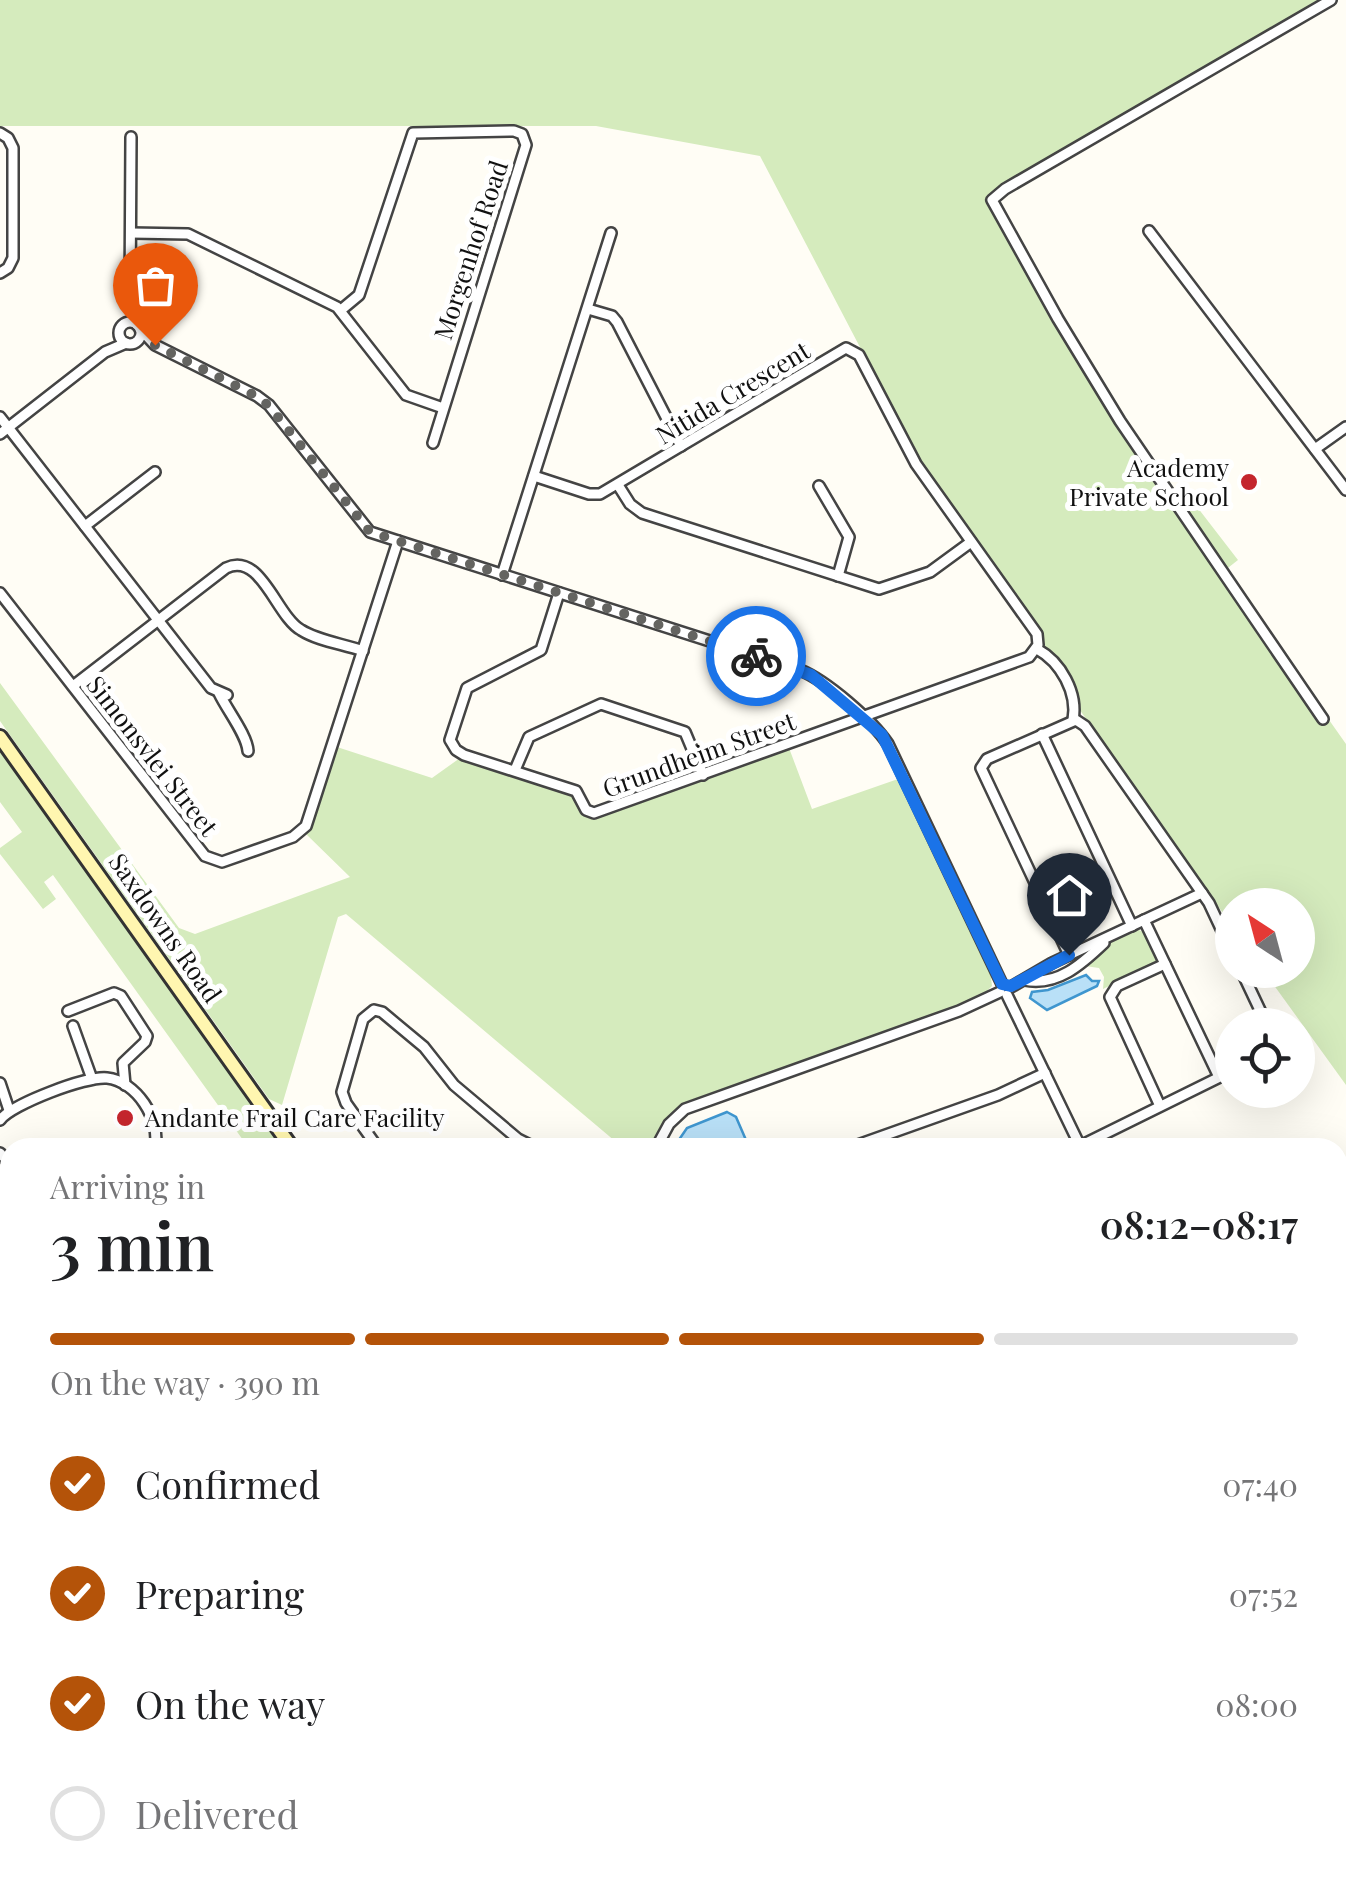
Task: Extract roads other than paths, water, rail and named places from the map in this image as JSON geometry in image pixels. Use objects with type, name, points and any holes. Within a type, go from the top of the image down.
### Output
[{"type":"street","points":[[1323,719],[1120,422],[992,200],[1004,189],[1331,0]]},
{"type":"street","points":[[0,132],[13,148],[13,258],[0,273]]},
{"type":"street","name":"Morgenhof Road","points":[[340,310],[359,295],[413,133],[522,134],[526,145],[433,442]]},
{"type":"street","points":[[105,352],[140,338],[130,304],[131,138]]},
{"type":"street","points":[[1149,231],[1346,490]]},
{"type":"street","points":[[130,232],[188,234],[340,310],[406,395],[443,408]]},
{"type":"street","points":[[502,575],[610,233]]},
{"type":"street","points":[[120,329],[130,304]]},
{"type":"street","points":[[588,309],[612,316],[617,322],[681,446]]},
{"type":"street","points":[[4,430],[105,352],[126,322],[139,327],[155,345],[262,400],[363,526],[398,541],[811,675],[888,744],[1076,1138]]},
{"type":"street","points":[[120,329],[129,344]]},
{"type":"street","points":[[129,344],[155,345]]},
{"type":"street","name":"Nitida Crescent","points":[[534,476],[592,495],[618,484],[846,348],[853,349],[860,355],[916,464],[971,542]]},
{"type":"street","points":[[0,416],[4,430],[85,526],[210,688],[223,694],[232,721],[247,741],[248,751]]},
{"type":"street","points":[[1315,449],[1346,427]]},
{"type":"street","points":[[85,526],[154,472]]},
{"type":"street","points":[[618,484],[630,504],[642,513],[884,589],[930,572],[971,542],[1037,634],[1037,648],[1048,655],[1072,692],[1073,720]]},
{"type":"street","points":[[820,486],[849,537],[838,576]]},
{"type":"street","name":"Simonsvlei Street","points":[[0,593],[204,856],[222,862],[293,837],[304,829],[398,541]]},
{"type":"street","points":[[73,686],[226,568],[240,564],[251,568],[298,629],[363,650]]},
{"type":"street","points":[[559,593],[540,650],[467,688],[451,743],[459,753],[516,770],[529,738],[601,704],[686,732],[703,774]]},
{"type":"street","name":"Grundheim Street","points":[[516,770],[576,791],[589,812],[597,813],[1029,657],[1037,648]]},
{"type":"street","points":[[1069,955],[981,771],[988,759],[1073,720],[1086,726],[1202,893],[1215,919]]},
{"type":"street","points":[[1042,734],[1132,926]]},
{"type":"street","name":"Saxdowns Road","points":[[0,737],[285,1138]]},
{"type":"street","points":[[661,1138],[685,1109],[959,1012],[1202,893]]},
{"type":"street","points":[[1144,920],[1215,1067]]},
{"type":"street","points":[[1024,980],[1044,982],[1080,966],[1111,936]]},
{"type":"street","points":[[1160,1106],[1110,997],[1117,986],[1165,964]]},
{"type":"street","points":[[1039,970],[1044,982]]},
{"type":"street","points":[[68,1011],[114,994],[121,996],[147,1036],[123,1063],[126,1084],[151,1115],[156,1138]]},
{"type":"street","points":[[371,1138],[342,1092],[363,1019],[374,1010],[382,1012],[424,1048],[454,1085],[517,1138]]},
{"type":"street","points":[[74,1026],[92,1079]]},
{"type":"street","points":[[878,1138],[998,1095],[1045,1073]]},
{"type":"street","points":[[0,1120],[10,1110],[92,1079],[108,1078],[126,1084]]},
{"type":"street","points":[[1098,1138],[1215,1079]]},
{"type":"street","points":[[0,1084],[10,1110]]},
{"type":"water","points":[[1086,975],[1099,981],[1097,986],[1047,1010],[1030,998],[1032,992]]},
{"type":"water","points":[[727,1112],[736,1117],[745,1138],[680,1138],[687,1128]]},
{"type":"place","name":"Academy Private School","points":[[1249,482]]},
{"type":"place","name":"Andante Frail Care Facility","points":[[125,1118]]}]
